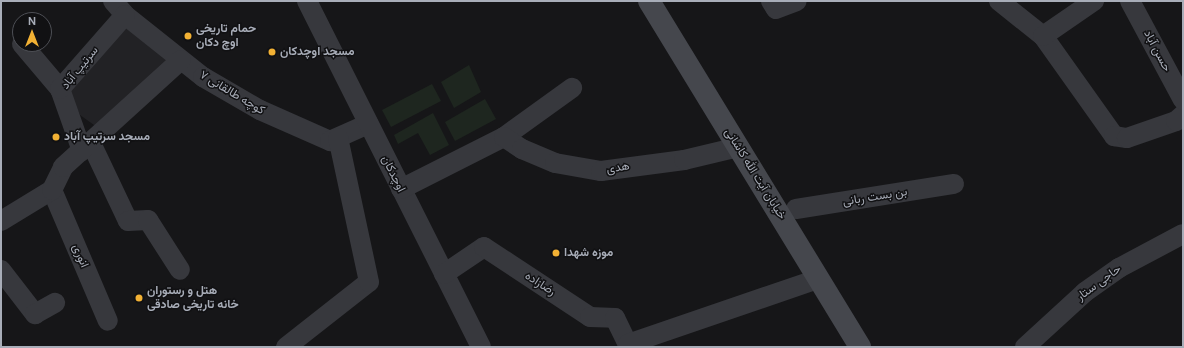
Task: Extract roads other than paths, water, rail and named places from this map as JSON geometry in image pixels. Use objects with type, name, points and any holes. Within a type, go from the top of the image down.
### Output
[{"type":"main road","name":"خیابان آیت الله کاشانی","points":[[650,1],[860,347]]},
{"type":"street","name":"اوچدکان","points":[[307,1],[481,347]]},
{"type":"street","points":[[771,1],[776,10],[798,1]]},
{"type":"street","points":[[999,1],[1043,36],[1114,136],[1126,138],[1181,123]]},
{"type":"street","points":[[1043,36],[1094,1]]},
{"type":"street","name":"حسن آباد","points":[[1130,1],[1183,100]]},
{"type":"street","name":"کوچه طالقانی ۷","points":[[119,8],[203,77],[260,110],[330,141],[338,138]]},
{"type":"street","name":"سرتیپ آباد","points":[[119,8],[60,89],[86,147],[128,220],[148,220],[180,270]]},
{"type":"street","points":[[28,52],[60,89]]},
{"type":"street","points":[[1,221],[52,190],[63,167],[181,60]]},
{"type":"street","points":[[401,189],[504,137],[572,88]]},
{"type":"street","points":[[286,347],[369,282],[338,138],[368,124]]},
{"type":"street","name":"هدی","points":[[504,137],[522,149],[555,163],[601,171],[684,160],[738,147]]},
{"type":"street","name":"بن بست ربانی","points":[[796,209],[954,184]]},
{"type":"street","name":"انوری","points":[[52,190],[108,322]]},
{"type":"street","name":"حاجی ستار","points":[[1025,347],[1085,292],[1119,268],[1183,234]]},
{"type":"street","name":"رضازاده","points":[[444,274],[484,248],[590,317],[615,318],[629,346],[818,279]]},
{"type":"street","points":[[1,270],[35,314],[56,303]]},
{"type":"place","name":"حمام تاریخی اوچ دکان","points":[[188,36]]},
{"type":"place","name":"مسجد اوچدکان","points":[[272,52]]},
{"type":"place","name":"مسجد سرتیپ آباد","points":[[56,137]]},
{"type":"place","name":"موزه شهدا","points":[[556,253]]},
{"type":"place","name":"هتل و رستوران خانه تاریخی صادقی","points":[[139,298]]}]
